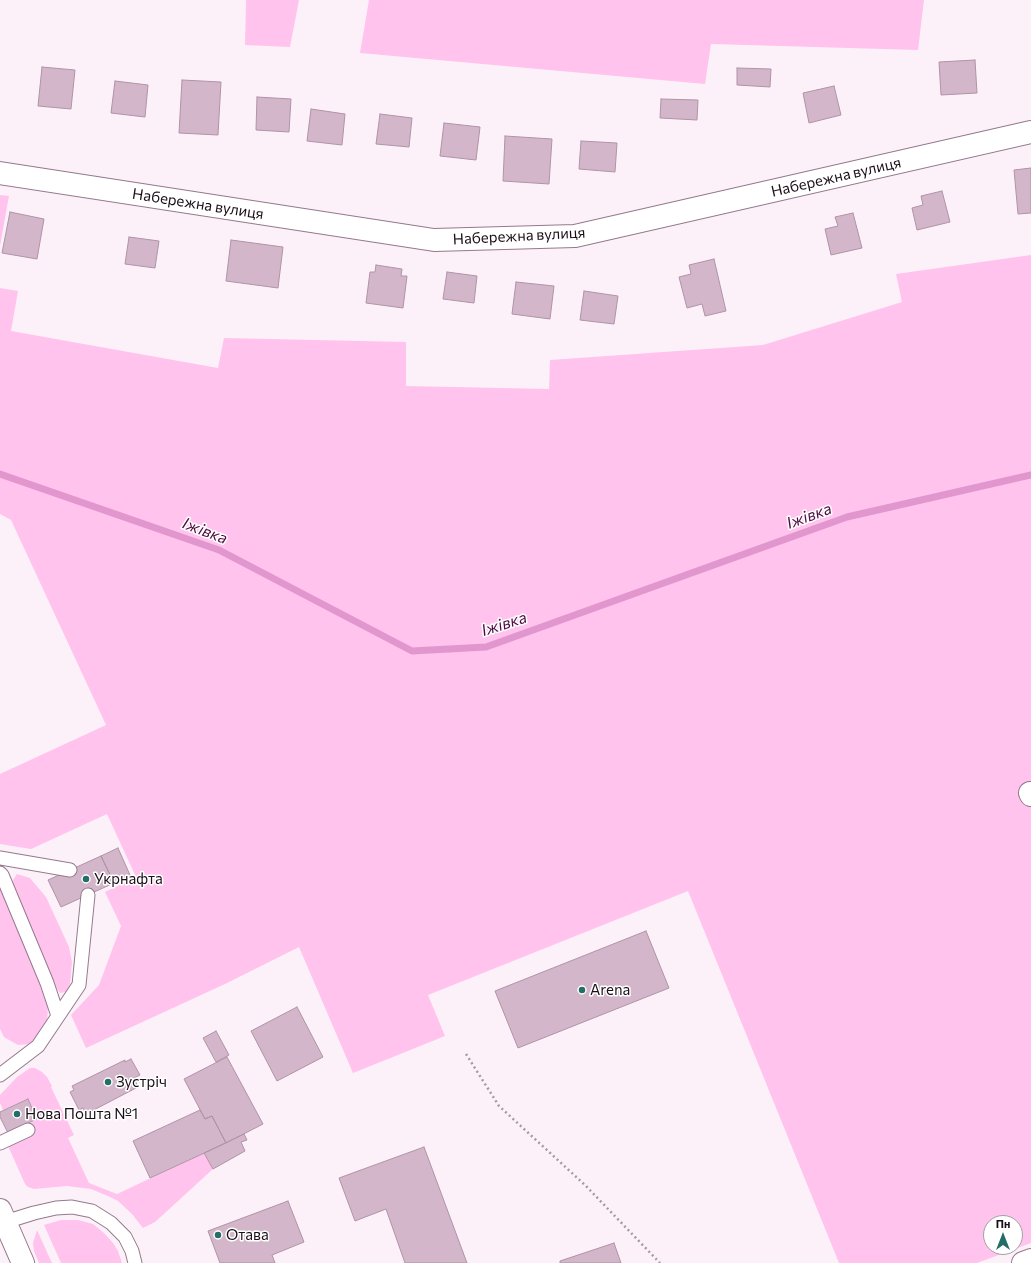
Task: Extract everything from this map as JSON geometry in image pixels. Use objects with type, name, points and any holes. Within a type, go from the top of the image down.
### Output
[{"type":"street","name":"Набережна вулиця","points":[[0,173],[434,240],[575,236],[1031,132]]},
{"type":"street","points":[[3,1216],[23,1263]]},
{"type":"street","points":[[1023,1263],[1031,1260]]},
{"type":"lane","points":[[0,858],[70,870]]},
{"type":"lane","points":[[0,873],[44,976],[58,1016]]},
{"type":"lane","points":[[0,1076],[38,1046],[80,984],[88,895]]},
{"type":"lane","points":[[0,1143],[28,1130]]},
{"type":"lane","points":[[3,1216],[72,1207],[92,1211],[111,1222],[125,1237],[132,1251],[135,1263]]},
{"type":"path","points":[[466,1054],[499,1106],[585,1185],[660,1263]]},
{"type":"shaded area","points":[[246,0],[299,0],[290,47],[245,45]]},
{"type":"shaded area","points":[[369,0],[924,0],[918,50],[711,44],[705,84],[360,53]]},
{"type":"shaded area","points":[[0,195],[9,196],[0,246]]},
{"type":"shaded area","points":[[1031,255],[1031,1243],[1023,1246],[1023,1215],[983,1215],[983,1255],[999,1255],[977,1263],[839,1263],[688,891],[428,995],[445,1036],[353,1073],[299,947],[225,984],[86,1048],[71,1015],[99,985],[121,926],[105,892],[136,877],[107,814],[31,849],[0,844],[0,774],[106,725],[11,520],[0,514],[0,288],[18,291],[11,331],[218,368],[224,338],[406,342],[406,386],[549,389],[550,360],[763,345],[902,302],[896,274]]},
{"type":"shaded area","points":[[17,874],[30,878],[46,897],[69,947],[72,962],[70,985],[66,992],[60,993],[55,986],[14,888],[13,880]]},
{"type":"shaded area","points":[[0,888],[48,1004],[47,1027],[31,1044],[18,1045],[4,1037],[0,1029]]},
{"type":"shaded area","points":[[30,1068],[35,1068],[42,1072],[52,1086],[51,1087],[74,1135],[68,1138],[89,1183],[117,1194],[204,1153],[213,1169],[155,1222],[143,1228],[132,1214],[118,1201],[91,1189],[67,1186],[34,1189],[28,1187],[25,1184],[8,1146],[34,1134],[29,1124],[38,1119],[28,1099],[3,1110],[0,1103],[0,1095],[17,1077]]},
{"type":"shaded area","points":[[61,1220],[78,1220],[93,1224],[113,1243],[118,1251],[122,1263],[61,1263],[44,1225]]},
{"type":"shaded area","points":[[37,1230],[52,1263],[39,1263],[34,1251],[33,1243]]},
{"type":"building","points":[[975,60],[977,93],[941,95],[939,62]]},
{"type":"building","points":[[42,67],[75,70],[71,109],[38,106]]},
{"type":"building","points":[[737,68],[771,69],[770,87],[737,85]]},
{"type":"building","points":[[182,80],[221,82],[218,135],[179,133]]},
{"type":"building","points":[[115,81],[148,85],[145,117],[111,113]]},
{"type":"building","points":[[834,86],[841,115],[809,123],[803,93]]},
{"type":"building","points":[[257,97],[291,99],[289,132],[256,130]]},
{"type":"building","points":[[661,99],[698,100],[697,120],[660,118]]},
{"type":"building","points":[[311,109],[345,114],[342,145],[307,141]]},
{"type":"building","points":[[380,114],[412,118],[409,147],[376,144]]},
{"type":"building","points":[[444,123],[480,127],[476,160],[440,156]]},
{"type":"building","points":[[505,136],[552,139],[549,184],[503,181]]},
{"type":"building","points":[[581,141],[617,143],[615,172],[579,169]]},
{"type":"building","points":[[1031,168],[1031,213],[1018,214],[1014,170]]},
{"type":"building","points":[[942,191],[950,222],[917,230],[912,208],[923,205],[921,196]]},
{"type":"building","points":[[10,212],[44,219],[37,259],[2,253]]},
{"type":"building","points":[[853,213],[862,248],[831,255],[825,229],[838,226],[835,217]]},
{"type":"building","points":[[129,237],[159,241],[155,268],[125,264]]},
{"type":"building","points":[[231,240],[283,247],[278,288],[226,281]]},
{"type":"building","points":[[714,259],[726,311],[705,316],[702,304],[687,308],[679,277],[691,274],[689,265]]},
{"type":"building","points":[[376,265],[402,269],[401,276],[407,276],[403,308],[366,303],[370,272],[375,272]]},
{"type":"building","points":[[447,272],[477,276],[474,303],[443,299]]},
{"type":"building","points":[[516,282],[554,286],[550,319],[512,314]]},
{"type":"building","points":[[584,291],[618,296],[614,324],[580,320]]},
{"type":"building","points":[[118,848],[130,875],[114,883],[101,856]]},
{"type":"building","points":[[101,856],[114,883],[61,907],[48,880]]},
{"type":"building","name":"Arena","points":[[646,931],[669,988],[518,1048],[495,991]]},
{"type":"building","points":[[297,1007],[323,1057],[277,1081],[251,1031]]},
{"type":"building","points":[[216,1031],[229,1055],[216,1062],[203,1038]]},
{"type":"building","points":[[227,1057],[263,1124],[226,1143],[212,1116],[205,1119],[184,1079]]},
{"type":"building","name":"Зустріч","points":[[131,1059],[140,1075],[134,1078],[138,1087],[86,1114],[83,1108],[79,1110],[70,1092],[74,1090],[72,1086],[125,1060],[125,1062]]},
{"type":"building","name":"Нова Пошта №1","points":[[28,1099],[37,1119],[8,1133],[0,1117],[0,1112]]},
{"type":"building","points":[[200,1110],[205,1119],[212,1116],[226,1143],[150,1178],[133,1141]]},
{"type":"building","points":[[244,1134],[247,1140],[241,1142],[245,1151],[213,1169],[204,1153]]},
{"type":"building","points":[[424,1147],[467,1263],[405,1263],[386,1209],[355,1221],[339,1178]]},
{"type":"building","points":[[288,1201],[304,1242],[272,1255],[275,1263],[220,1263],[208,1231]]},
{"type":"building","points":[[614,1243],[621,1263],[560,1263],[560,1261]]},
{"type":"waterway","name":"Іжівка","points":[[0,474],[219,550],[412,651],[486,647],[847,517],[1031,475]]},
{"type":"place","name":"Укрнафта","points":[[86,879]]},
{"type":"place","name":"Arena","points":[[582,990]]},
{"type":"place","name":"Зустріч","points":[[108,1082]]},
{"type":"place","name":"Нова Пошта №1","points":[[17,1114]]},
{"type":"place","name":"Отава","points":[[218,1235]]}]
